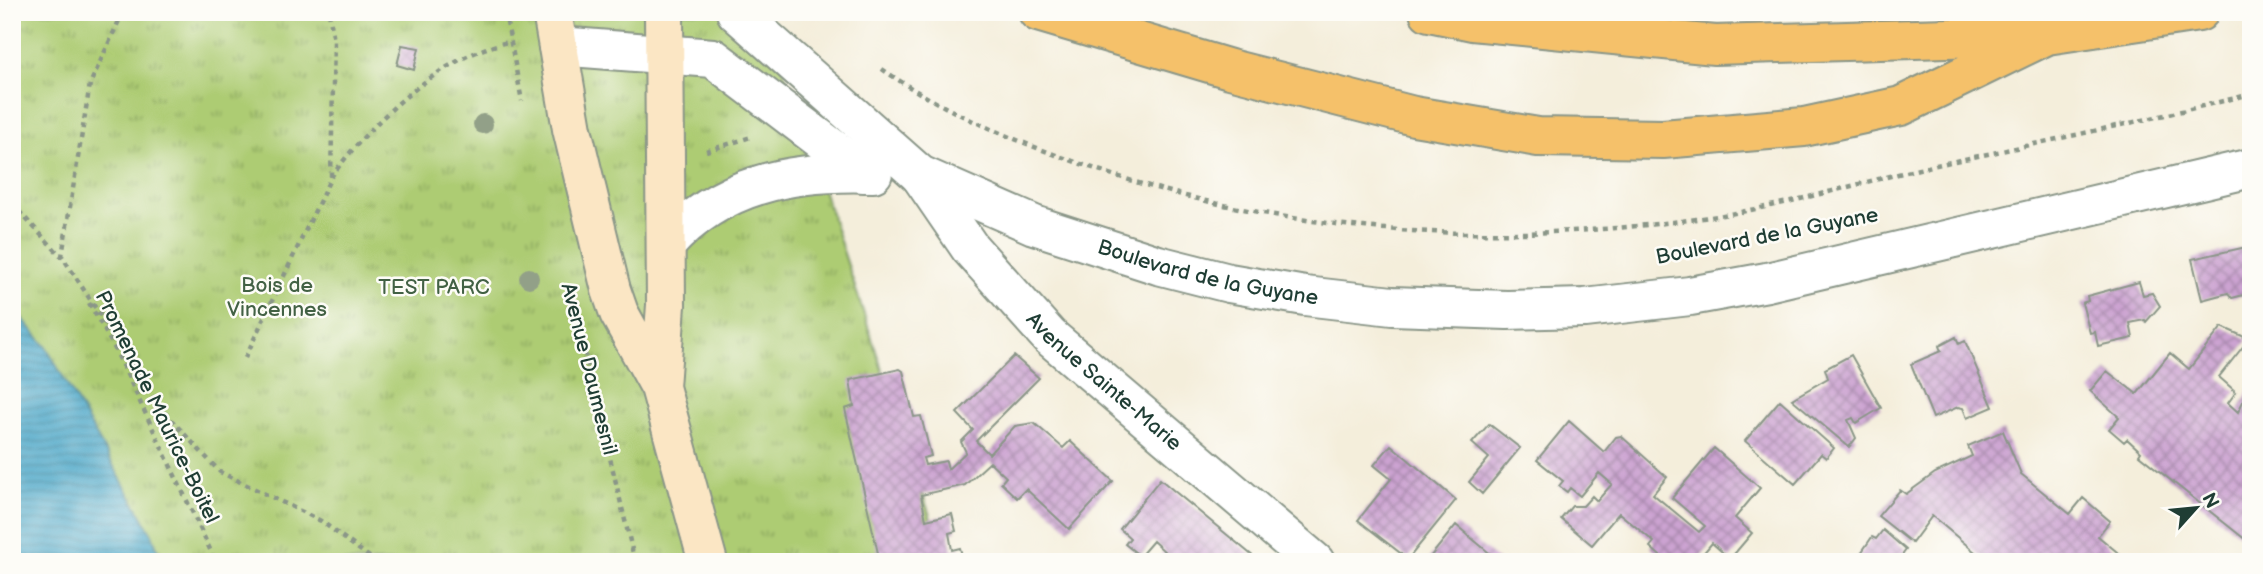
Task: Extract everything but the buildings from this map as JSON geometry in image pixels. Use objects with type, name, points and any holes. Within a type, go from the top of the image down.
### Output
[{"type":"highway","points":[[1038,12],[1230,69],[1414,117],[1538,137],[1663,139],[1804,127],[1901,106],[2047,35]]},
{"type":"highway","points":[[1429,12],[1472,20],[1715,45],[2047,35],[2199,12]]},
{"type":"main road","name":"Avenue Daumesnil","points":[[660,387],[666,305],[664,12]]},
{"type":"main road","name":"Avenue Daumesnil","points":[[555,29],[572,129],[611,290],[619,313],[660,387],[708,562]]},
{"type":"street","name":"Boulevard de la Guyane","points":[[736,12],[920,175],[1034,225],[1158,265],[1229,283],[1392,306],[1507,310],[1585,307],[1690,296],[1767,282],[2251,169]]},
{"type":"street","points":[[555,29],[664,56],[713,58],[865,173]]},
{"type":"street","name":"Boulevard de la Guyane","points":[[666,245],[680,228],[749,186],[798,174],[920,175]]},
{"type":"street","name":"Avenue Sainte-Marie","points":[[920,175],[970,248],[1049,337],[1315,562]]},
{"type":"path","points":[[123,12],[90,84],[62,256],[161,409],[220,472],[321,521],[376,562]]},
{"type":"path","points":[[329,12],[334,41],[331,177]]},
{"type":"path","points":[[245,358],[331,177],[366,134],[440,72],[484,47],[509,42]]},
{"type":"path","name":"Promenade Maurice-Boitel","points":[[12,204],[62,256],[114,347],[216,562]]},
{"type":"path","name":"Avenue Daumesnil","points":[[577,321],[635,562]]},
{"type":"green space","name":"Bois de Vincennes","points":[[12,12],[765,12],[945,562],[12,562]]},
{"type":"water","points":[[12,306],[45,345],[152,534],[162,562],[12,562]]},
{"type":"park label","name":"TEST PARC","points":[[434,287]]}]
